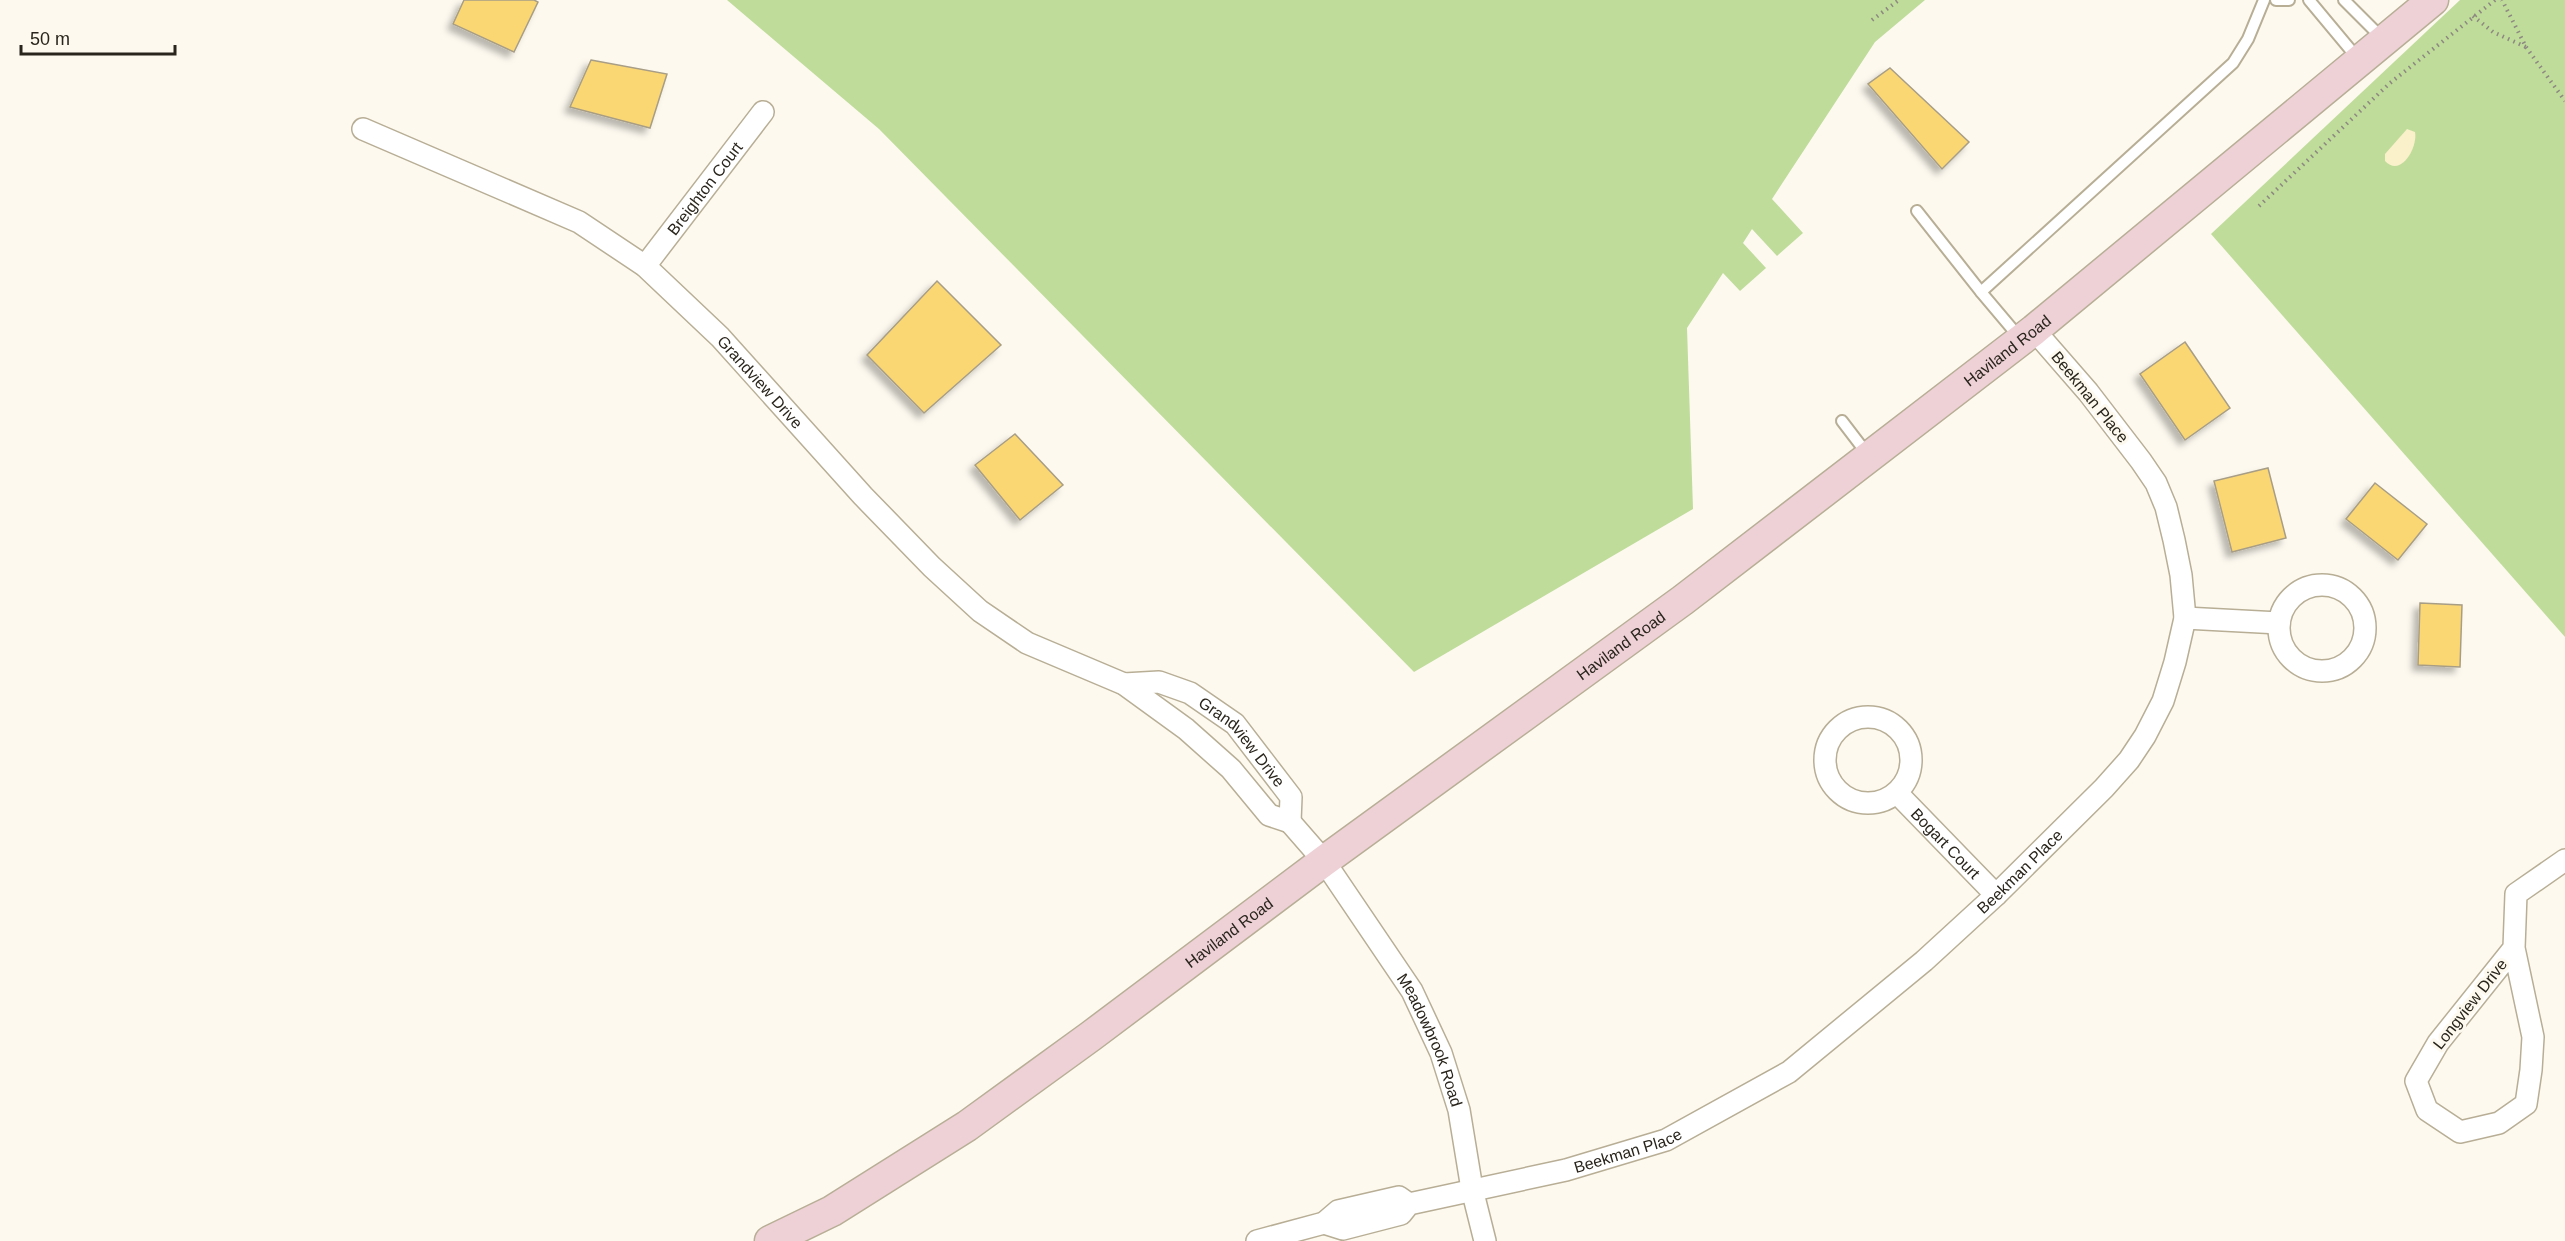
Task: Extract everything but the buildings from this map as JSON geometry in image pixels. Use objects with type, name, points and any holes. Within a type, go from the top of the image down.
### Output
[{"type":"street","name":"Haviland Road","points":[[770,1241],[832,1211],[967,1126],[1092,1036],[1324,861],[1683,600],[2028,335],[2433,0]]},
{"type":"street","name":"Breighton Court","points":[[645,266],[763,112]]},
{"type":"street","name":"Grandview Drive","points":[[363,129],[579,222],[645,266],[720,337],[863,496],[932,567],[981,611],[1027,643],[1124,684],[1186,729],[1231,769],[1269,815],[1290,822],[1291,797],[1235,724],[1190,693],[1159,682],[1124,684]]},
{"type":"street","name":"Beekman Place","points":[[1257,1241],[1324,1223],[1343,1228],[1401,1214],[1409,1204],[1566,1170],[1666,1140],[1789,1072],[1924,961],[1996,895],[2104,788],[2139,744],[2163,701],[2185,618],[2181,574],[2166,507],[2156,483],[2113,423],[2028,335]]},
{"type":"street","points":[[2328,584],[2344,590],[2357,600],[2365,616],[2366,633],[2361,649],[2350,662],[2335,670],[2317,672],[2301,667],[2288,655],[2280,640],[2279,623],[2284,607],[2295,594],[2310,586],[2328,584]]},
{"type":"street","points":[[2185,618],[2279,623]]},
{"type":"street","points":[[1871,717],[1888,721],[1901,731],[1910,746],[1912,763],[1908,780],[1897,793],[1882,802],[1865,804],[1849,800],[1835,790],[1826,775],[1824,758],[1829,741],[1839,728],[1854,719],[1871,717]]},
{"type":"street","name":"Bogart Court","points":[[1897,793],[1996,895]]},
{"type":"street","name":"Meadowbrook Road","points":[[1290,822],[1324,861],[1412,991],[1436,1043],[1460,1110],[1472,1189],[1485,1241]]},
{"type":"street","name":"Longview Drive","points":[[2514,948],[2438,1042],[2416,1081],[2427,1110],[2460,1132],[2499,1123],[2526,1104],[2533,1037],[2514,948],[2516,894],[2565,860]]},
{"type":"lane","points":[[1981,292],[2233,63],[2248,39],[2264,0]]},
{"type":"lane","points":[[2276,0],[2289,0]]},
{"type":"lane","points":[[2309,0],[2360,61]]},
{"type":"lane","points":[[2344,0],[2384,41]]},
{"type":"lane","points":[[1917,211],[1981,292],[2028,335]]},
{"type":"lane","points":[[1842,421],[1870,458]]},
{"type":"path","points":[[1872,20],[1899,0]]},
{"type":"path","points":[[2259,206],[2390,83],[2495,0]]},
{"type":"path","points":[[2502,0],[2526,46],[2565,101]]},
{"type":"path","points":[[2473,16],[2493,32],[2526,46]]},
{"type":"green space","points":[[727,0],[1925,0],[1875,42],[1772,199],[1803,233],[1777,256],[1752,229],[1743,243],[1766,268],[1740,291],[1723,273],[1687,328],[1693,509],[1414,672],[879,129]]},
{"type":"green space","points":[[2460,0],[2565,0],[2565,637],[2211,234]]},
{"type":"sand","points":[[2407,129],[2415,132],[2411,152],[2402,163],[2397,166],[2391,165],[2385,161],[2385,154]]}]
